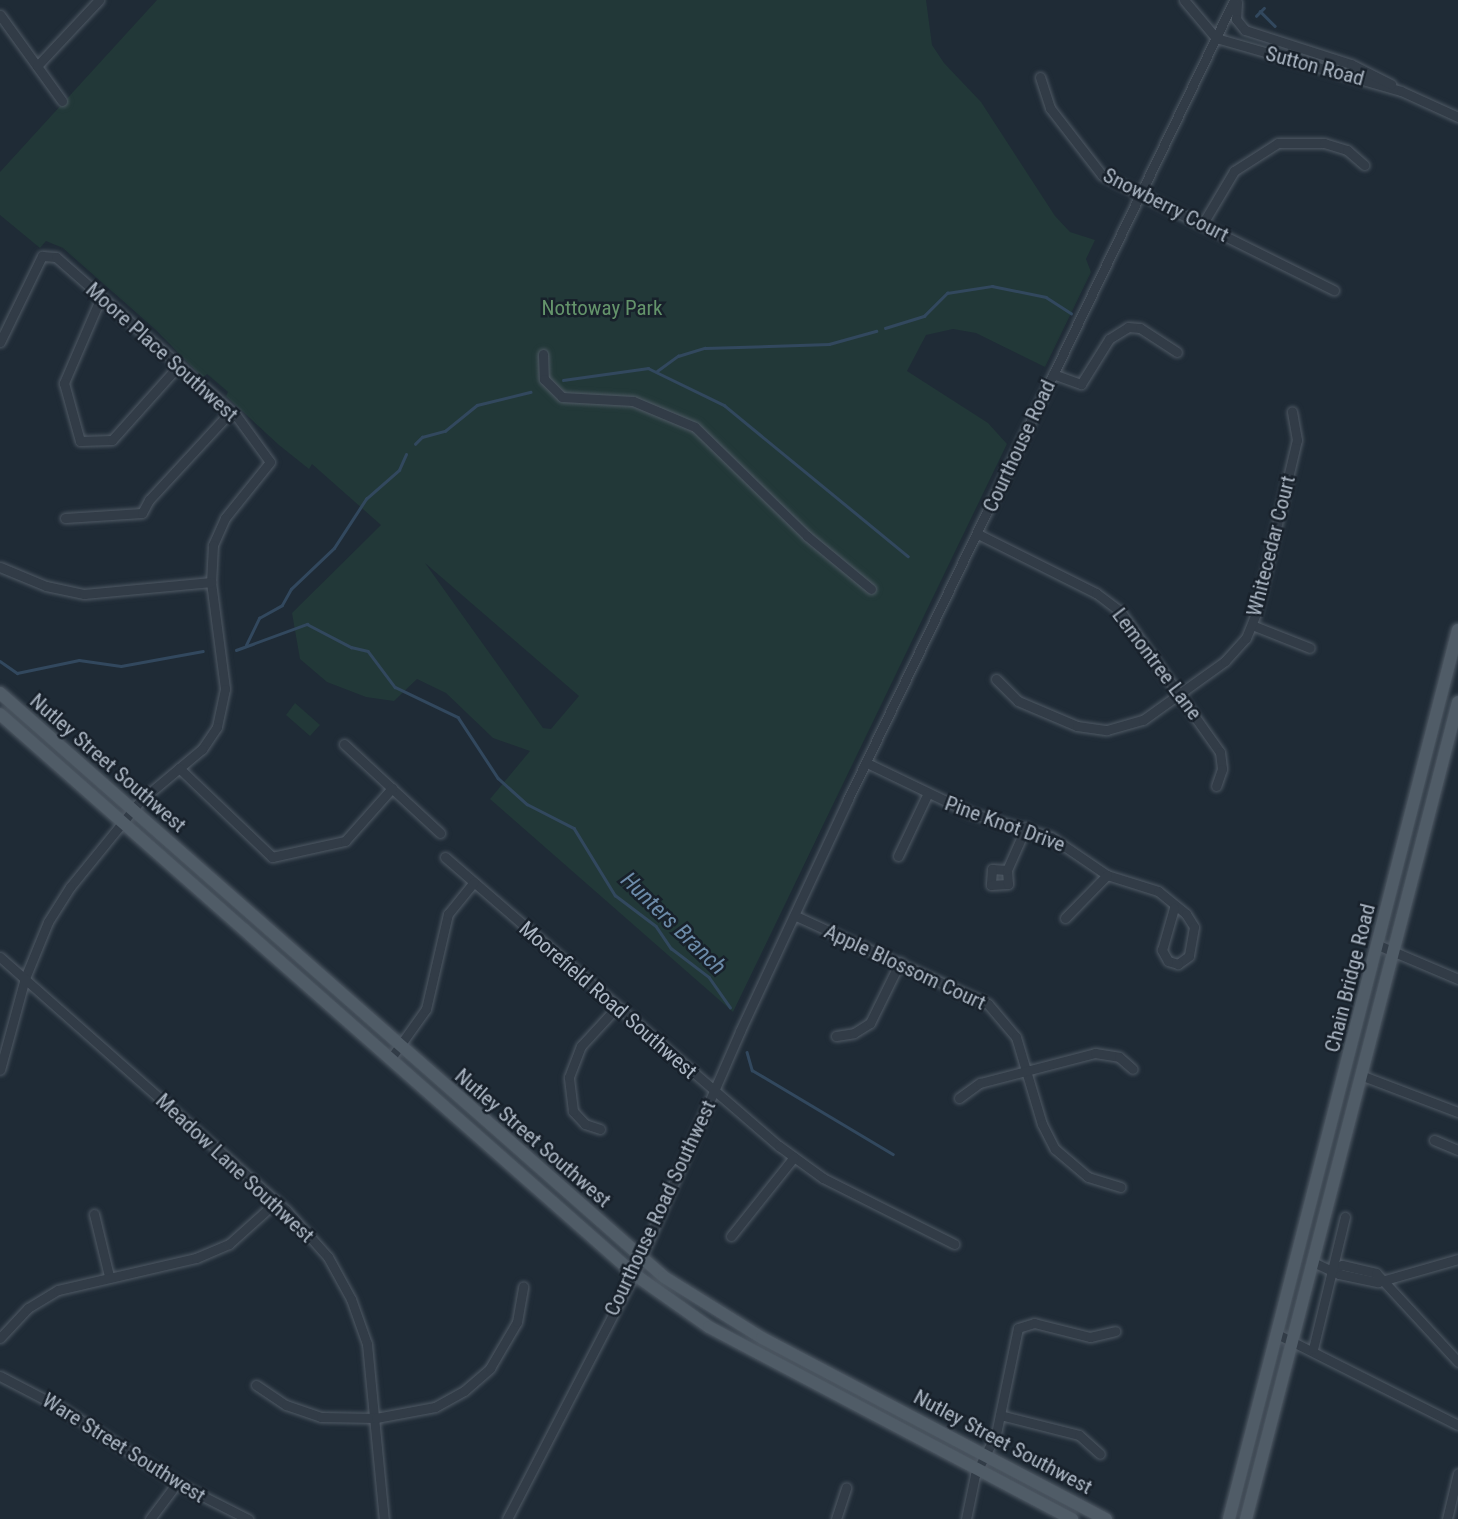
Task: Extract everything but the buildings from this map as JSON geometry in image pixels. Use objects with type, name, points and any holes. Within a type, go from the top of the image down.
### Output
[{"type":"main road","name":"Chain Bridge Road","points":[[1229,1519],[1279,1335],[1458,630]]},
{"type":"main road","name":"Nutley Street Southwest","points":[[0,693],[641,1258],[720,1314],[1106,1519]]},
{"type":"main road","name":"Chain Bridge Road","points":[[1246,1519],[1295,1341],[1444,756],[1456,719],[1458,702]]},
{"type":"main road","name":"Nutley Street Southwest","points":[[0,714],[634,1274],[709,1327],[1067,1518]]},
{"type":"main road","points":[[1444,756],[1458,740]]},
{"type":"street","points":[[37,66],[99,0]]},
{"type":"street","points":[[1185,0],[1216,38]]},
{"type":"street","points":[[1235,0],[1236,19],[1245,30],[1351,64],[1401,91]]},
{"type":"street","name":"Courthouse Road","points":[[806,893],[1235,0]]},
{"type":"street","points":[[1,18],[62,101]]},
{"type":"street","name":"Sutton Road","points":[[1216,38],[1401,91],[1458,117]]},
{"type":"street","name":"Snowberry Court","points":[[1041,77],[1050,108],[1085,157],[1102,175],[1334,290]]},
{"type":"street","points":[[1202,225],[1234,171],[1278,143],[1324,143],[1348,150],[1364,166]]},
{"type":"street","name":"Moore Place Southwest","points":[[0,342],[42,256],[56,257],[231,411],[270,462],[217,532],[211,582]]},
{"type":"street","points":[[102,297],[64,383],[80,441],[112,440],[178,365]]},
{"type":"street","points":[[1053,374],[1081,384],[1109,339],[1129,327],[1140,328],[1177,352]]},
{"type":"street","points":[[543,354],[544,379],[562,397],[633,401],[678,418],[704,434],[807,536],[871,589]]},
{"type":"street","points":[[65,519],[142,513],[149,500],[231,411]]},
{"type":"street","name":"Whitecedar Court","points":[[996,679],[1018,701],[1093,729],[1132,725],[1181,694],[1225,661],[1252,625],[1297,440],[1292,411]]},
{"type":"street","name":"Lemontree Lane","points":[[978,534],[1111,602],[1181,694],[1220,752],[1222,769],[1216,786]]},
{"type":"street","points":[[0,567],[46,586],[84,594],[211,582],[224,704],[211,738],[122,821],[70,887],[48,922],[25,978],[0,1070]]},
{"type":"street","points":[[1252,625],[1310,648]]},
{"type":"street","points":[[1437,712],[1456,719]]},
{"type":"street","points":[[344,744],[440,833]]},
{"type":"street","name":"Pine Knot Drive","points":[[867,763],[927,795],[981,817],[1026,827],[1069,846],[1107,874],[1150,887],[1174,908],[1186,914],[1194,927],[1189,956],[1178,964],[1168,961],[1162,950],[1174,908]]},
{"type":"street","points":[[179,768],[272,857],[345,841],[392,788]]},
{"type":"street","points":[[898,856],[927,795]]},
{"type":"street","points":[[1007,870],[1026,827]]},
{"type":"street","name":"Moorefield Road Southwest","points":[[445,857],[713,1093],[794,1157],[823,1178],[954,1244]]},
{"type":"street","points":[[1065,918],[1107,874]]},
{"type":"street","points":[[391,1058],[426,1009],[448,914],[474,882]]},
{"type":"street","name":"Courthouse Road Southwest","points":[[507,1519],[634,1274],[713,1093],[806,893]]},
{"type":"street","name":"Apple Blossom Court","points":[[796,916],[900,962],[994,1008],[1016,1037],[1042,1124],[1055,1149],[1088,1177],[1120,1186]]},
{"type":"street","points":[[1378,945],[1458,979]]},
{"type":"street","name":"Meadow Lane Southwest","points":[[0,957],[277,1201],[320,1247],[351,1299],[367,1344],[384,1519]]},
{"type":"street","points":[[836,1036],[854,1034],[870,1023],[900,962]]},
{"type":"street","points":[[600,1129],[585,1124],[573,1111],[569,1077],[582,1046],[616,1008]]},
{"type":"street","points":[[958,1098],[980,1083],[1101,1053],[1119,1057],[1133,1069]]},
{"type":"street","points":[[1363,1076],[1458,1112]]},
{"type":"street","points":[[1434,1140],[1458,1150]]},
{"type":"street","points":[[732,1237],[794,1157]]},
{"type":"street","points":[[0,1338],[43,1298],[108,1276],[212,1252],[245,1234],[277,1201]]},
{"type":"street","points":[[94,1214],[108,1276]]},
{"type":"street","points":[[1313,1349],[1345,1217]]},
{"type":"street","points":[[1383,1282],[1458,1259]]},
{"type":"street","points":[[1315,1263],[1333,1268],[1342,1265],[1376,1273],[1458,1362]]},
{"type":"street","points":[[257,1385],[303,1412],[333,1419],[376,1418],[435,1407],[477,1381],[500,1353],[517,1322],[523,1287]]},
{"type":"street","points":[[966,1519],[978,1470],[1000,1415],[1014,1333],[1028,1322],[1090,1337],[1115,1331]]},
{"type":"street","points":[[1279,1335],[1313,1349],[1458,1425]]},
{"type":"street","name":"Ware Street Southwest","points":[[0,1376],[65,1410],[177,1483],[248,1519]]},
{"type":"street","points":[[1000,1415],[1079,1435],[1100,1454]]},
{"type":"street","points":[[1447,1519],[1458,1473]]},
{"type":"street","points":[[150,1519],[177,1483]]},
{"type":"street","points":[[836,1519],[846,1488]]},
{"type":"green space","name":"Nottoway Park","points":[[157,0],[926,0],[932,45],[944,63],[981,102],[1055,216],[1070,232],[1095,240],[1086,259],[1091,272],[1045,367],[976,333],[953,329],[926,335],[907,371],[988,423],[1007,444],[733,1012],[490,799],[530,751],[493,738],[446,693],[417,679],[394,701],[366,697],[327,682],[300,659],[292,613],[381,525],[312,464],[309,469],[279,445],[226,396],[228,392],[207,374],[203,378],[155,329],[63,248],[46,241],[40,248],[0,215],[0,172]],"holes":[[[425,563],[579,696],[551,729],[543,728]]]},
{"type":"green space","points":[[295,703],[320,725],[310,736],[286,715]]},
{"type":"waterway","points":[[1256,16],[1264,8]]},
{"type":"waterway","points":[[1260,11],[1275,26]]},
{"type":"waterway","points":[[885,328],[924,316],[947,293],[992,286],[1046,297],[1071,313]]},
{"type":"waterway","points":[[657,371],[678,356],[705,348],[829,344],[876,331]]},
{"type":"waterway","points":[[563,380],[648,368],[724,405],[908,556]]},
{"type":"waterway","points":[[415,444],[422,437],[445,431],[477,405],[530,392]]},
{"type":"waterway","points":[[246,645],[259,618],[282,605],[291,589],[334,548],[366,499],[399,470],[406,454]]},
{"type":"waterway","name":"Hunters Branch","points":[[236,650],[307,624],[351,647],[368,651],[395,687],[458,717],[498,778],[527,804],[574,828],[615,895],[656,926],[671,948],[709,977],[730,1007]]},
{"type":"waterway","name":"Hunters Branch","points":[[0,661],[17,673],[79,660],[121,666],[203,651]]},
{"type":"waterway","name":"Hunters Branch","points":[[747,1052],[752,1070],[893,1154]]}]
